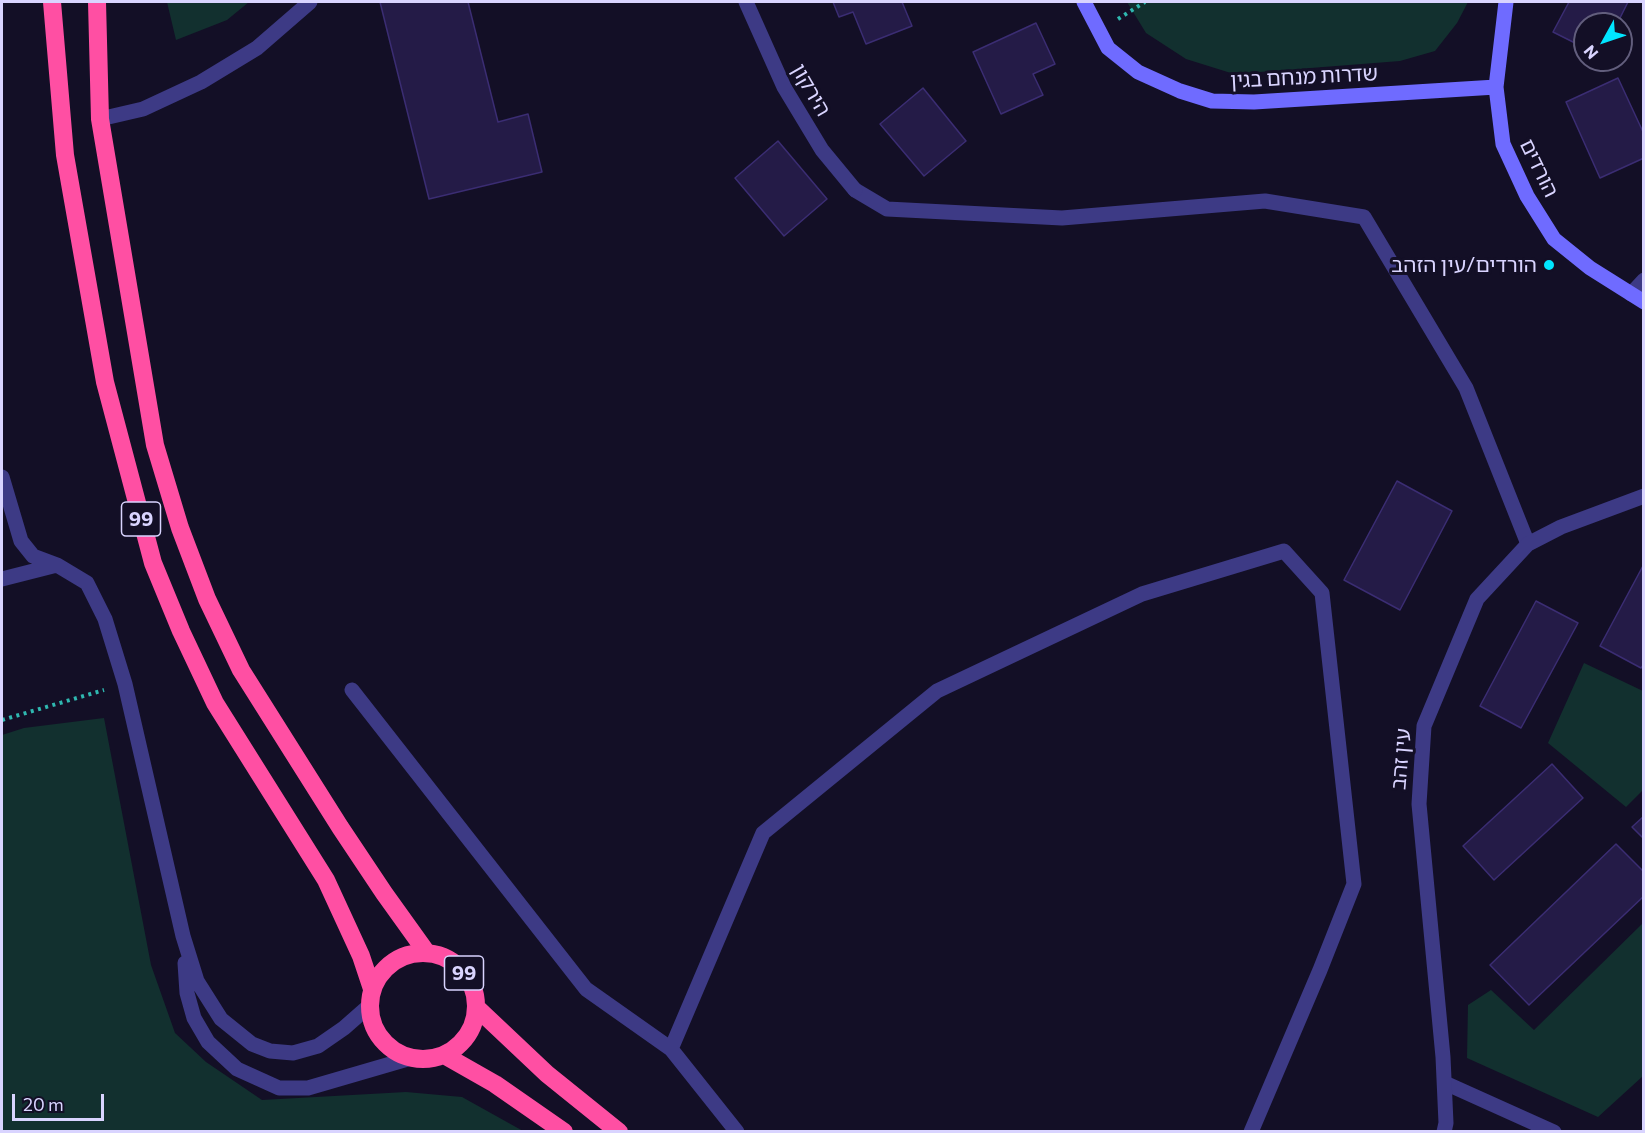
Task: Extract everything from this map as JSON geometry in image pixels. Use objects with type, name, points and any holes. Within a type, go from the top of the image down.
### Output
[{"type":"highway","name":"99","points":[[52,2],[65,155],[105,382],[153,563],[181,631],[215,703],[326,880],[361,956],[371,997],[372,1024],[381,1040],[394,1052],[411,1058]]},
{"type":"highway","name":"99","points":[[97,2],[100,119],[155,445],[180,528],[207,600],[241,670],[276,728],[384,893],[427,953]]},
{"type":"highway","name":"99","points":[[371,997],[381,973],[394,961],[410,954],[427,953],[443,957],[457,965],[474,992],[476,1007],[474,1023],[457,1048],[444,1055]]},
{"type":"highway","name":"99","points":[[476,1007],[547,1074],[619,1131]]},
{"type":"highway","points":[[411,1058],[429,1059],[444,1055],[495,1084],[564,1131]]},
{"type":"street","points":[[100,119],[143,109],[201,82],[257,48],[310,2]]},
{"type":"street","name":"הירקון","points":[[746,2],[784,87],[822,150],[855,190],[887,209],[1062,218],[1265,201],[1364,217],[1467,388],[1528,544]]},
{"type":"street","name":"שדרות מנחם בגין","points":[[1084,2],[1108,48],[1138,72],[1180,91],[1212,101],[1254,102],[1496,87]]},
{"type":"street","name":"הורדים","points":[[1506,2],[1496,87],[1503,144],[1527,196],[1554,239],[1590,268],[1637,298]]},
{"type":"street","points":[[1637,298],[1644,280]]},
{"type":"street","points":[[2,477],[21,541],[33,556],[57,565],[87,583],[105,619],[125,684],[183,936],[197,981],[221,1019],[252,1044],[270,1051],[292,1053],[318,1046],[344,1028],[371,997]]},
{"type":"street","name":"עין זהב","points":[[1444,1131],[1446,1123],[1445,1083],[1436,966],[1419,804],[1424,726],[1477,598],[1528,544],[1561,527],[1644,496]]},
{"type":"street","points":[[671,1049],[763,833],[937,691],[1142,594],[1284,551],[1322,593],[1354,884],[1251,1131]]},
{"type":"street","points":[[2,579],[57,565]]},
{"type":"street","points":[[352,690],[586,988],[671,1049],[737,1131]]},
{"type":"street","points":[[183,936],[187,993],[194,1018],[208,1042],[237,1069],[279,1088],[308,1088],[411,1058]]},
{"type":"street","points":[[1445,1083],[1554,1131]]},
{"type":"path","points":[[1100,32],[1145,2]]},
{"type":"path","points":[[2,720],[125,684]]},
{"type":"green space","points":[[167,2],[249,2],[227,20],[176,40]]},
{"type":"green space","points":[[1127,2],[1468,2],[1457,23],[1435,51],[1400,61],[1234,74],[1186,59],[1146,33]]},
{"type":"green space","points":[[1584,663],[1643,691],[1643,790],[1626,807],[1548,743]]},
{"type":"green space","points":[[104,718],[151,965],[175,1033],[206,1062],[262,1100],[406,1092],[462,1097],[523,1131],[2,1131],[2,735],[24,728]]},
{"type":"green space","points":[[1643,923],[1643,1076],[1598,1117],[1467,1058],[1468,1005],[1491,990],[1534,1030]]},
{"type":"building","points":[[380,2],[468,2],[498,122],[528,114],[542,172],[429,199]]},
{"type":"building","points":[[833,2],[902,2],[912,26],[866,44],[853,12],[839,17]]},
{"type":"building","points":[[1569,2],[1628,2],[1623,12],[1573,12],[1573,42],[1553,32]]},
{"type":"building","points":[[1036,23],[1055,64],[1033,74],[1043,95],[1001,114],[973,52]]},
{"type":"building","points":[[1618,78],[1644,134],[1644,158],[1600,178],[1566,102]]},
{"type":"building","points":[[923,88],[966,141],[924,176],[880,124]]},
{"type":"building","points":[[778,141],[827,199],[784,236],[735,178]]},
{"type":"building","points":[[1397,481],[1452,511],[1400,610],[1344,580]]},
{"type":"building","points":[[1644,564],[1644,664],[1641,668],[1600,646]]},
{"type":"building","points":[[1536,601],[1578,623],[1521,728],[1480,706]]},
{"type":"building","points":[[1552,764],[1583,798],[1494,880],[1463,846]]},
{"type":"building","points":[[1644,816],[1644,839],[1632,827]]},
{"type":"building","points":[[1616,844],[1644,872],[1644,896],[1529,1005],[1490,965]]},
{"type":"place","name":"הורדים/עין הזהב","points":[[1549,265]]}]
